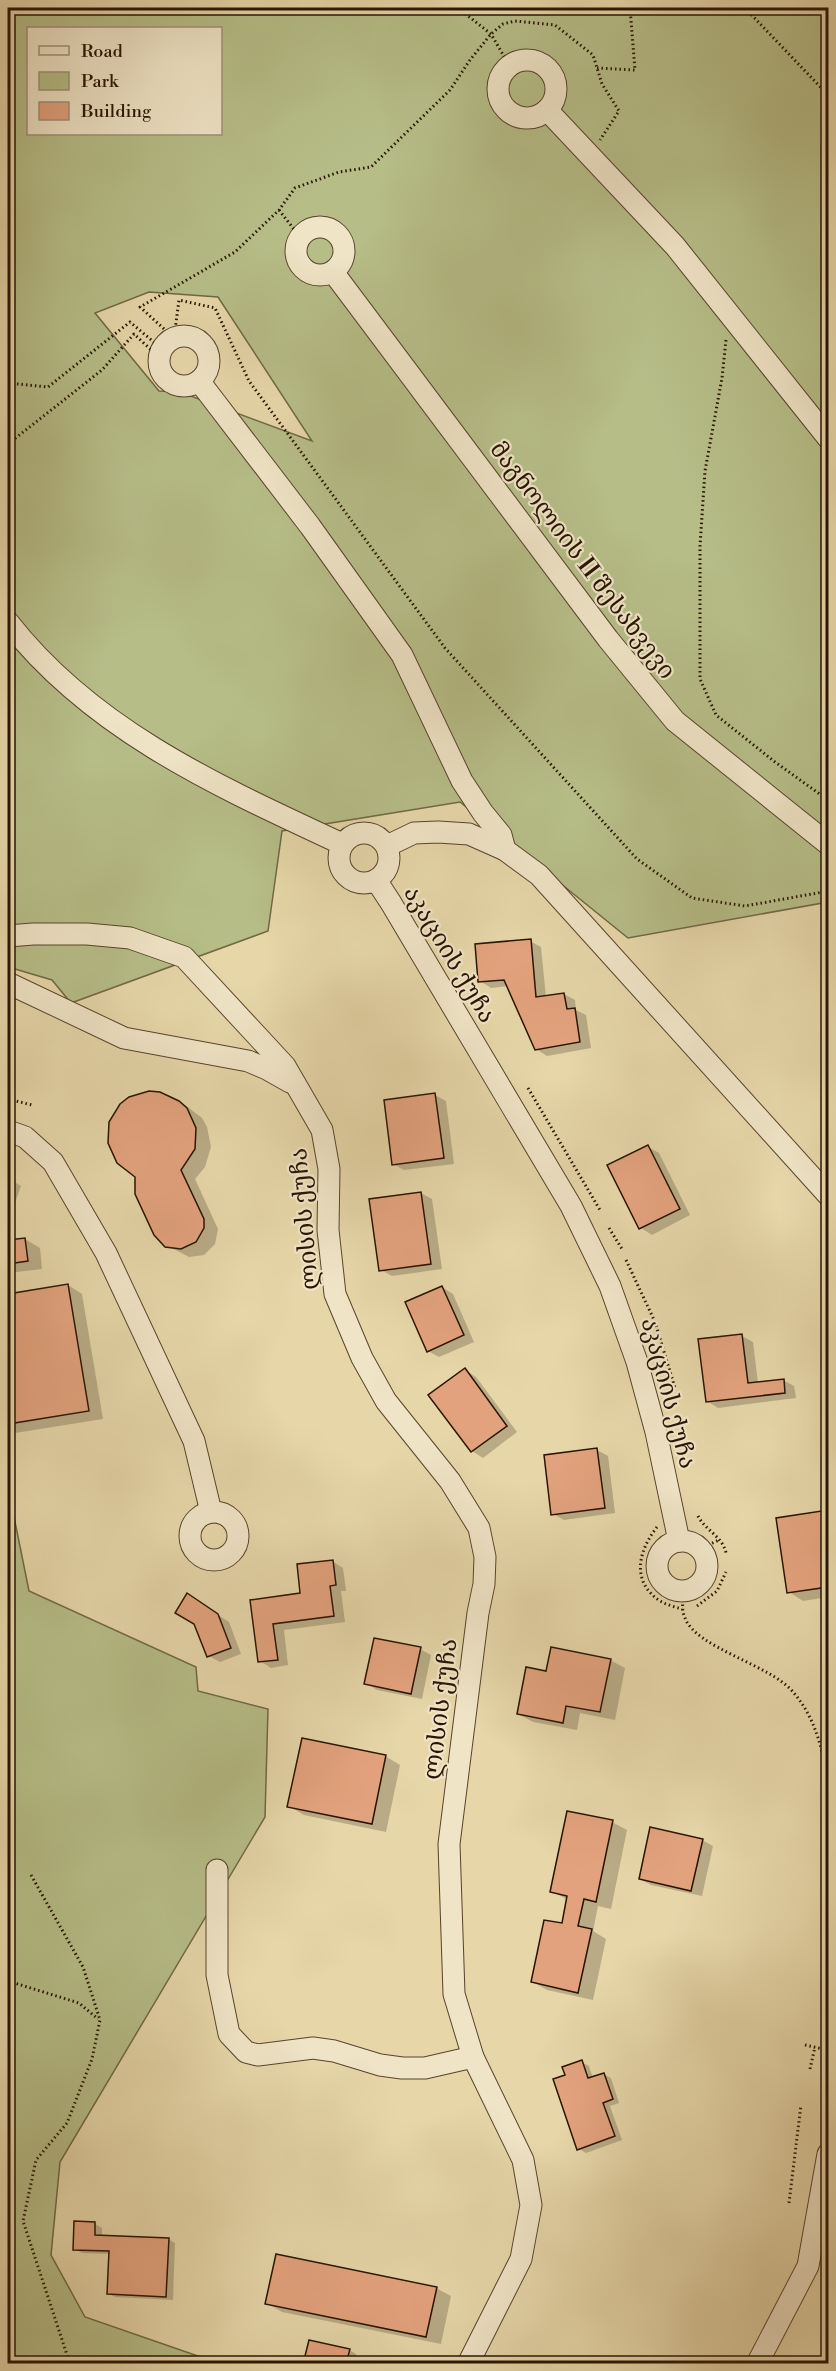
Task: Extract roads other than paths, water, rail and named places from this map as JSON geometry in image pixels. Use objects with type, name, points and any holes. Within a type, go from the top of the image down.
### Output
[{"type":"street","points":[[518,61],[537,62],[552,74],[556,83],[556,93],[547,110],[539,116],[530,118],[520,117],[504,108],[499,99],[498,81],[502,72],[509,65],[518,61]]},
{"type":"street","points":[[547,110],[675,246],[828,438]]},
{"type":"street","points":[[312,228],[328,228],[340,238],[344,252],[343,260],[333,272],[317,276],[302,268],[296,253],[300,237],[312,228]]},
{"type":"street","name":"მაგნოლიის II შესახვევი","points":[[333,272],[608,639],[675,721],[828,844]]},
{"type":"street","points":[[189,336],[203,345],[209,359],[208,368],[199,381],[183,386],[168,380],[159,365],[165,348],[189,336]]},
{"type":"street","points":[[199,381],[310,525],[402,655],[462,781],[501,835],[505,850]]},
{"type":"street","points":[[8,622],[22,641],[80,697],[131,736],[220,787],[342,844]]},
{"type":"street","points":[[376,880],[357,882],[342,871],[339,862],[342,844],[352,835],[365,832],[378,836],[387,846],[414,833],[469,834],[505,850],[539,875],[828,1195]]},
{"type":"street","name":"აკაციის ქუჩა","points":[[387,846],[389,862],[387,869],[376,880],[571,1206],[610,1286],[637,1362],[651,1412],[679,1541]]},
{"type":"street","name":"ლისის ქუჩა","points":[[8,936],[87,934],[130,938],[184,957],[234,1008],[285,1066],[322,1130],[329,1169],[328,1230],[335,1294],[362,1358],[386,1401],[450,1481],[479,1528],[485,1557],[484,1584],[478,1613],[449,1844],[454,1994],[473,2056],[523,2160],[531,2205],[521,2259],[468,2364]]},
{"type":"street","name":"ლისის ქუჩა","points":[[8,983],[124,1038],[248,1061],[294,1084]]},
{"type":"street","points":[[8,1131],[25,1137],[53,1162],[106,1254],[194,1441],[211,1512]]},
{"type":"street","points":[[679,1541],[694,1544],[705,1556],[707,1563],[704,1579],[692,1590],[688,1602],[668,1587],[658,1573],[658,1556],[663,1549],[679,1541]]},
{"type":"street","points":[[217,1870],[217,1975],[229,2034],[246,2052],[258,2055],[313,2048],[402,2068],[425,2068],[473,2056]]},
{"type":"street","points":[[757,2364],[808,2266],[828,2154]]}]
